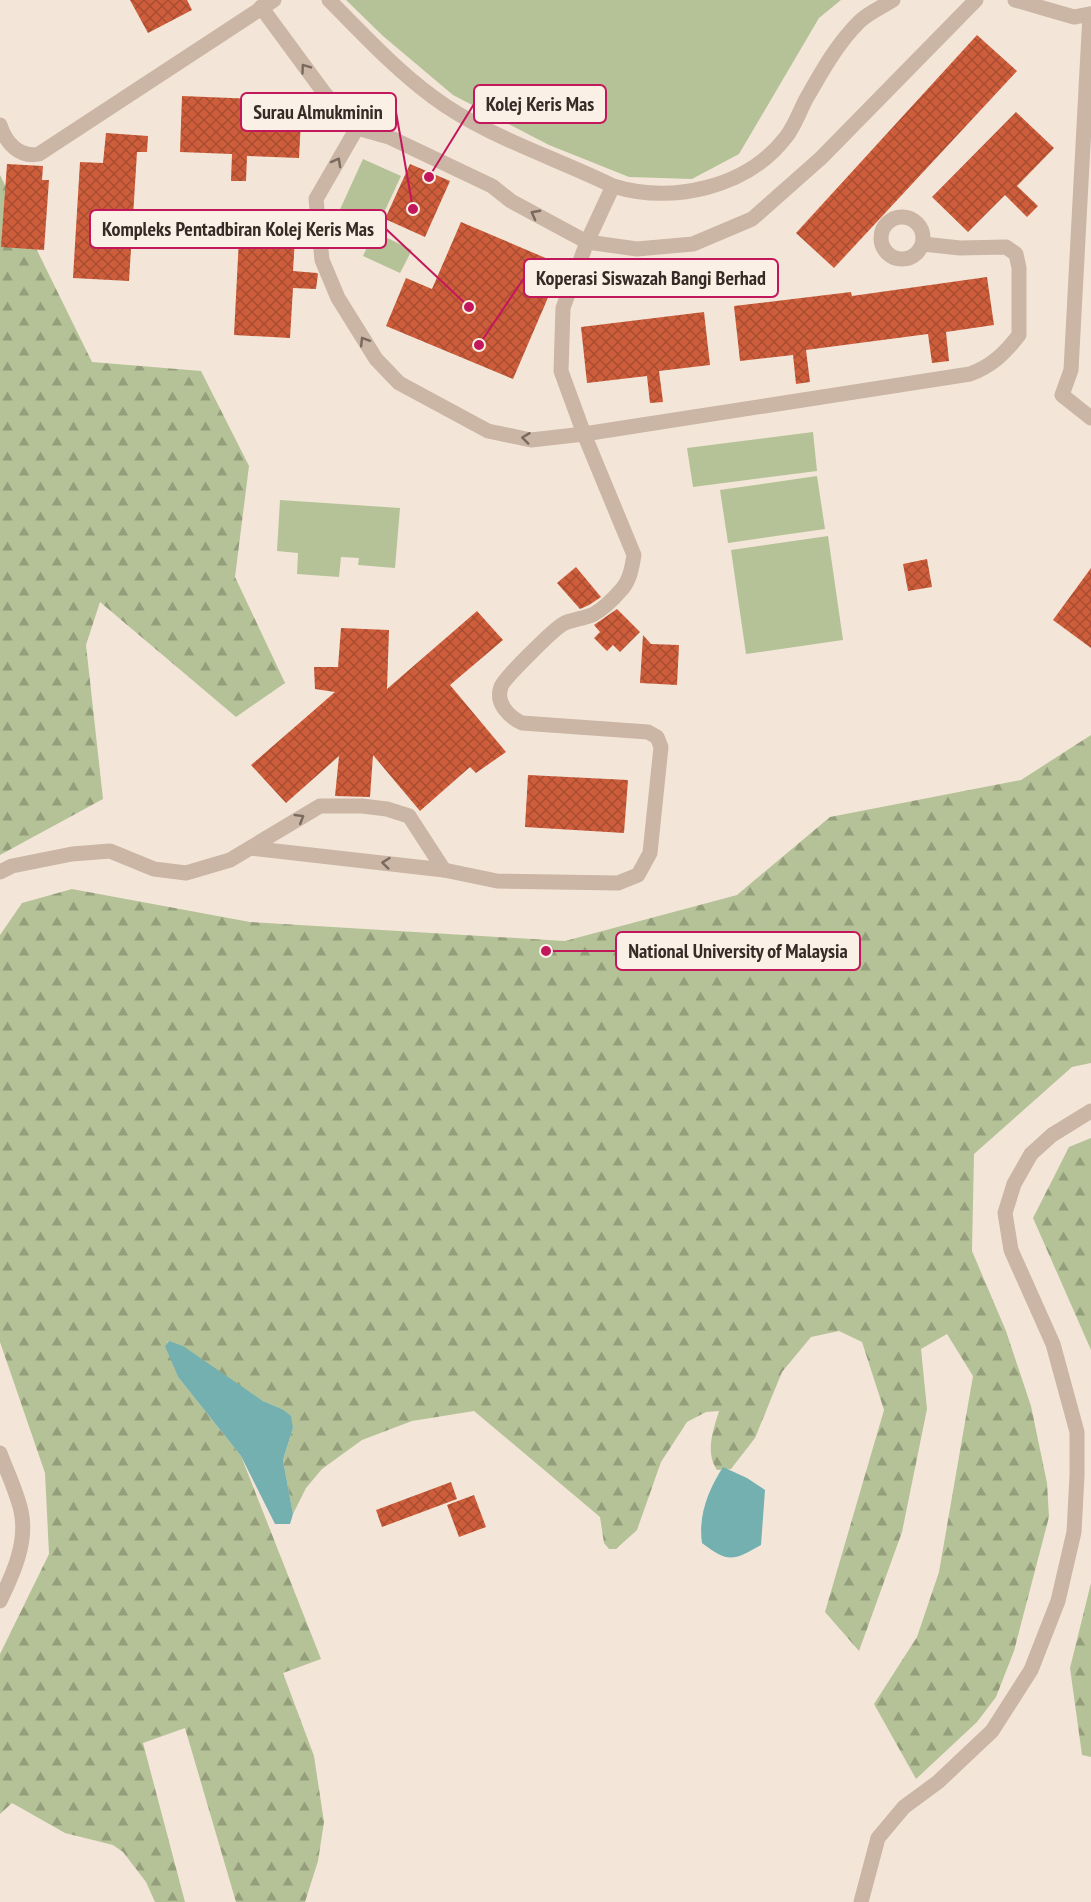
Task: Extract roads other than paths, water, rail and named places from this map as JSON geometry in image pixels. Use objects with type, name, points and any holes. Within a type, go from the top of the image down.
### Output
[{"type":"street","points":[[329,0],[367,39],[433,97],[487,128],[613,186],[633,192],[686,192],[731,180],[769,156],[787,136],[830,57],[860,21],[893,0]]},
{"type":"street","points":[[0,125],[20,154],[30,156],[39,154],[258,5],[325,94],[357,128],[388,137],[492,186],[511,201],[587,242],[637,249],[693,244],[752,219],[821,158],[976,0]]},
{"type":"street","points":[[1015,0],[1074,17],[1090,14],[1071,370],[1062,395],[1091,418]]},
{"type":"street","points":[[357,128],[316,199],[322,260],[338,298],[376,359],[399,382],[488,431],[531,440],[584,434],[970,374],[985,369],[1004,354],[1019,335],[1016,254],[1006,247],[960,248],[923,244]]},
{"type":"street","points":[[250,848],[444,870],[497,881],[618,883],[638,875],[650,853],[661,747],[657,737],[648,732],[522,723],[511,718],[504,709],[500,696],[501,685],[540,644],[562,624],[594,614],[622,589],[632,572],[634,555],[584,434],[561,371],[563,308],[587,242],[613,186]]},
{"type":"street","points":[[0,872],[12,866],[72,854],[110,851],[154,869],[186,873],[230,860],[320,806],[362,806],[387,809],[409,816],[444,870]]},
{"type":"street","points":[[861,1902],[878,1838],[904,1807],[938,1782],[992,1731],[1030,1670],[1058,1601],[1074,1532],[1077,1432],[1053,1344],[1011,1250],[1005,1213],[1014,1184],[1031,1154],[1052,1135],[1091,1111]]},
{"type":"street","points":[[0,1454],[21,1511],[23,1532],[14,1572],[0,1601]]},
{"type":"water","points":[[169,1341],[183,1346],[263,1401],[282,1409],[291,1416],[293,1428],[283,1460],[293,1514],[290,1524],[275,1524],[241,1456],[178,1377],[165,1346]]},
{"type":"water","points":[[723,1467],[747,1478],[765,1490],[761,1545],[731,1558],[718,1554],[702,1543],[701,1533],[705,1504]]},
{"type":"place","name":"Kolej Keris Mas","points":[[429,177]]},
{"type":"place","name":"Surau Almukminin","points":[[413,209]]},
{"type":"place","name":"Kompleks Pentadbiran Kolej Keris Mas","points":[[469,307]]},
{"type":"place","name":"Koperasi Siswazah Bangi Berhad","points":[[479,345]]},
{"type":"place","name":"National University of Malaysia","points":[[546,951]]}]
